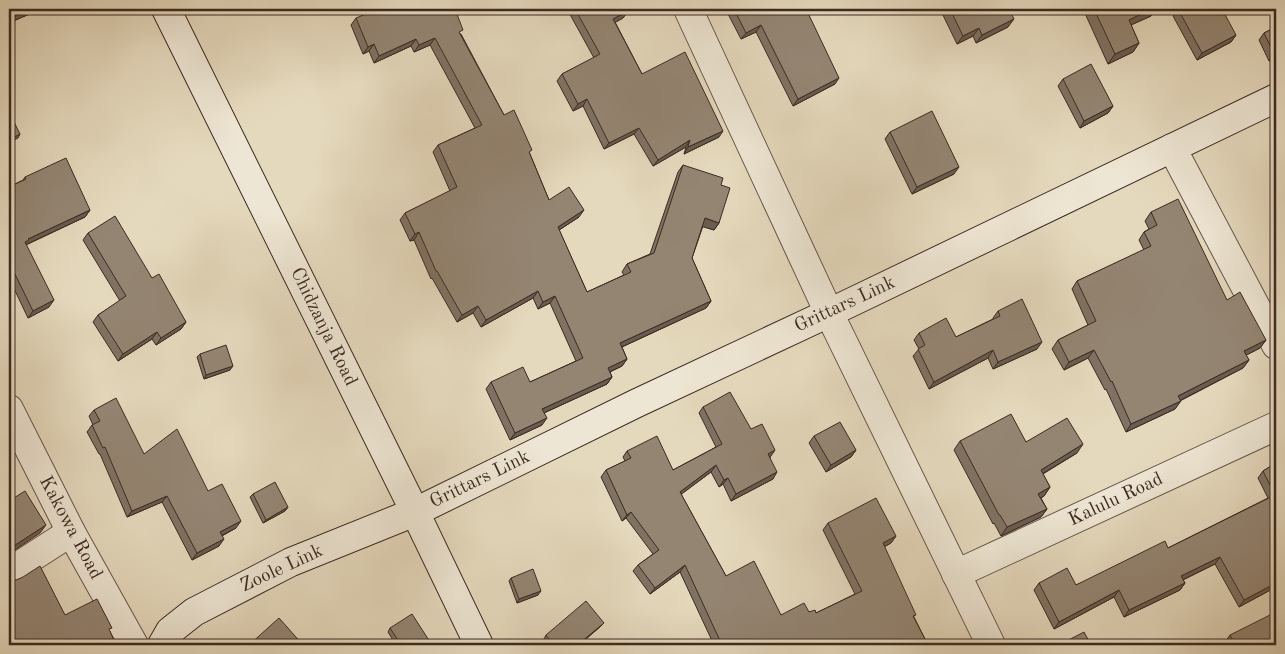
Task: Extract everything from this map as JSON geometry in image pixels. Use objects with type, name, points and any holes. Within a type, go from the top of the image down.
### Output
[{"type":"street","name":"Chidzanja Road","points":[[166,9],[479,645]]},
{"type":"street","points":[[688,9],[829,313],[991,645]]},
{"type":"street","name":"Grittars Link","points":[[415,512],[1276,98]]},
{"type":"street","points":[[1172,148],[1276,346]]},
{"type":"street","name":"Kakowa Road","points":[[9,409],[72,532],[134,645]]},
{"type":"street","name":"Kalulu Road","points":[[956,574],[1276,426]]},
{"type":"street","name":"Zoole Link","points":[[162,645],[170,631],[194,612],[291,562],[415,512]]},
{"type":"street","points":[[9,572],[72,532]]},
{"type":"building","points":[[14,9],[30,9],[16,15]]},
{"type":"building","points":[[378,9],[455,9],[463,30],[459,32],[504,115],[514,110],[532,150],[529,152],[549,200],[569,187],[584,210],[558,227],[587,292],[631,272],[627,264],[654,253],[683,165],[723,178],[721,185],[730,188],[719,223],[705,218],[692,258],[711,301],[620,343],[627,359],[608,368],[612,377],[542,409],[547,418],[515,433],[491,382],[523,367],[530,382],[583,358],[555,296],[543,302],[538,291],[486,320],[478,306],[462,315],[436,271],[419,232],[415,234],[405,213],[457,187],[438,145],[482,125],[435,38],[419,45],[416,39],[379,56],[374,44],[368,47],[356,18]]},
{"type":"building","points":[[575,9],[626,9],[628,11],[613,19],[642,74],[685,52],[723,131],[688,147],[690,140],[658,160],[639,128],[609,143],[587,99],[578,104],[562,74],[600,54]]},
{"type":"building","points":[[734,9],[811,9],[807,11],[839,78],[798,99],[761,25],[746,33]]},
{"type":"building","points":[[950,9],[1009,9],[1014,19],[982,35],[979,28],[963,36]]},
{"type":"building","points":[[1094,9],[1151,9],[1129,20],[1139,43],[1115,54]]},
{"type":"building","points":[[1178,9],[1222,9],[1236,35],[1202,53]]},
{"type":"building","points":[[1276,27],[1276,53],[1274,54],[1264,33]]},
{"type":"building","points":[[1091,64],[1113,106],[1084,121],[1063,79]]},
{"type":"building","points":[[932,111],[959,167],[917,187],[890,132]]},
{"type":"building","points":[[9,112],[20,134],[9,140]]},
{"type":"building","points":[[66,158],[90,210],[25,242],[54,300],[33,311],[9,262],[9,187],[26,179],[25,177]]},
{"type":"building","points":[[1178,199],[1227,300],[1240,292],[1266,340],[1244,351],[1249,360],[1178,396],[1181,401],[1131,424],[1112,381],[1094,350],[1069,362],[1058,340],[1096,321],[1077,281],[1151,246],[1144,232],[1157,225],[1151,212]]},
{"type":"building","points":[[115,216],[152,278],[159,274],[186,322],[161,338],[157,332],[123,354],[98,315],[126,296],[88,233]]},
{"type":"building","points":[[1022,299],[1042,342],[998,362],[993,350],[934,382],[918,349],[925,345],[919,333],[946,318],[956,337],[1000,316],[998,311]]},
{"type":"building","points":[[226,345],[233,366],[206,375],[200,354]]},
{"type":"building","points":[[730,392],[751,429],[762,424],[775,450],[768,454],[777,472],[736,494],[728,478],[724,480],[716,465],[680,492],[726,576],[754,561],[781,615],[804,603],[809,612],[815,610],[816,613],[862,591],[828,523],[876,498],[896,536],[883,543],[916,615],[913,616],[928,645],[832,645],[830,641],[822,645],[722,645],[685,565],[655,588],[638,565],[659,550],[631,512],[627,515],[606,470],[631,458],[627,451],[657,436],[673,470],[722,444],[703,407]]},
{"type":"building","points":[[116,398],[144,454],[177,429],[208,491],[222,484],[241,521],[220,532],[224,539],[197,553],[167,496],[132,511],[105,447],[103,448],[92,425],[100,421],[94,410]]},
{"type":"building","points":[[1011,414],[1026,442],[1067,418],[1083,444],[1041,470],[1050,487],[1038,494],[1047,509],[1007,527],[960,441]]},
{"type":"building","points":[[840,422],[856,450],[831,465],[814,436]]},
{"type":"building","points":[[1276,463],[1276,583],[1244,600],[1220,557],[1181,576],[1185,583],[1129,610],[1119,590],[1059,622],[1039,583],[1067,568],[1076,585],[1165,541],[1168,548],[1275,495],[1263,471]]},
{"type":"building","points":[[275,482],[288,507],[266,520],[253,494]]},
{"type":"building","points":[[25,491],[46,525],[9,549],[9,501]]},
{"type":"building","points":[[40,566],[65,615],[97,599],[112,628],[109,629],[116,645],[9,645],[9,578],[16,580]]},
{"type":"building","points":[[533,569],[541,591],[519,599],[511,578]]},
{"type":"building","points":[[586,601],[604,623],[576,645],[553,645],[546,635]]},
{"type":"building","points":[[412,614],[432,645],[401,645],[390,628]]},
{"type":"building","points":[[1270,615],[1276,628],[1276,645],[1229,645],[1234,643],[1230,635]]},
{"type":"building","points":[[279,618],[303,645],[249,645]]},
{"type":"building","points":[[1084,632],[1091,645],[1059,645]]}]
